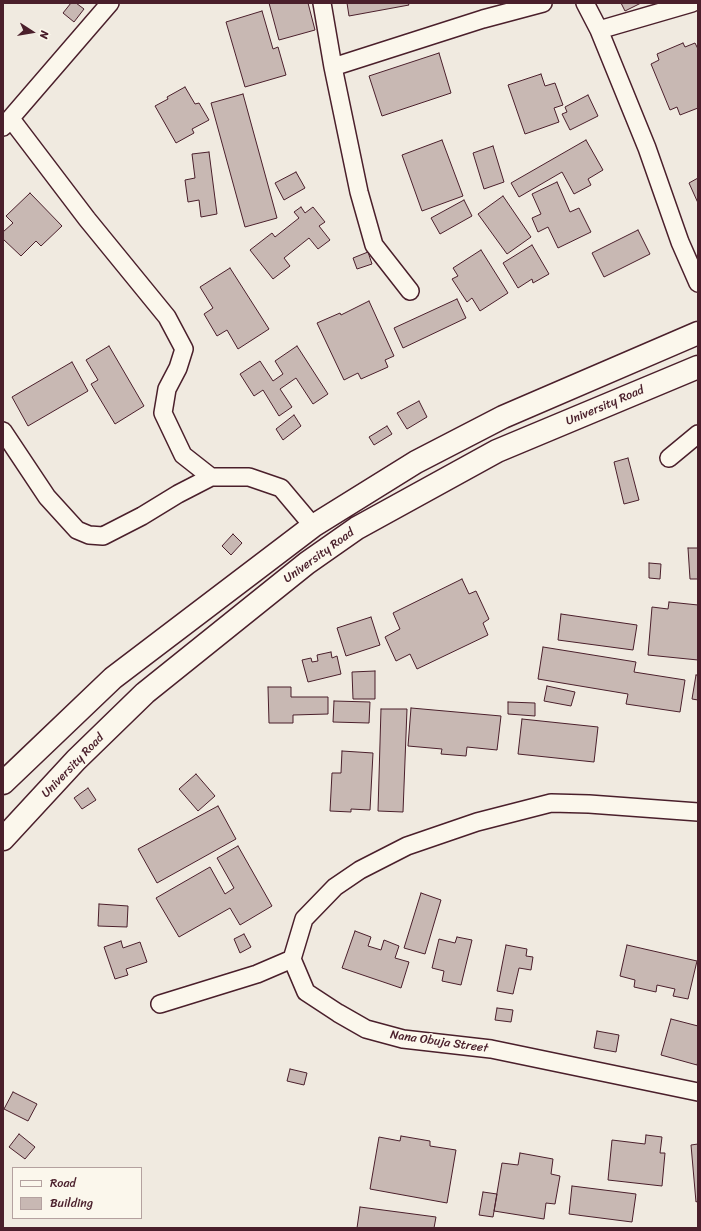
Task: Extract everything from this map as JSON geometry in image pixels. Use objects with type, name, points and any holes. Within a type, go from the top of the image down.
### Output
[{"type":"highway","points":[[3,783],[113,678],[313,526],[416,462],[503,416],[698,333]]},
{"type":"highway","name":"University Road","points":[[3,838],[76,760],[145,693],[307,563],[357,528],[497,451],[698,367]]},
{"type":"street","points":[[110,3],[7,123],[167,317],[184,349],[178,368],[167,389],[163,414],[183,455],[211,477]]},
{"type":"street","points":[[322,3],[358,192],[374,245],[410,291]]},
{"type":"street","points":[[333,67],[484,19],[543,3]]},
{"type":"street","points":[[585,3],[599,30],[647,148],[680,242],[698,283]]},
{"type":"street","points":[[599,30],[692,3]]},
{"type":"street","points":[[3,431],[47,497],[77,530],[89,535],[103,536],[211,477],[250,477],[281,488],[313,526]]},
{"type":"street","points":[[669,458],[698,434]]},
{"type":"street","points":[[160,1004],[257,974],[292,959],[304,919],[335,887],[360,870],[407,846],[477,822],[551,803],[589,804],[698,812]]},
{"type":"street","name":"Nana Obuja Street","points":[[292,959],[306,992],[366,1029],[403,1039],[491,1049],[698,1092]]},
{"type":"building","points":[[71,3],[76,3],[84,9],[74,22],[63,13]]},
{"type":"building","points":[[269,3],[308,3],[315,30],[279,40]]},
{"type":"building","points":[[347,3],[408,3],[409,5],[349,16]]},
{"type":"building","points":[[621,3],[641,3],[625,11]]},
{"type":"building","points":[[262,11],[273,49],[278,47],[286,75],[245,87],[226,22]]},
{"type":"building","points":[[683,43],[685,47],[695,43],[698,49],[698,108],[680,115],[677,107],[670,110],[651,64],[659,60],[657,54]]},
{"type":"building","points":[[439,53],[451,93],[382,116],[369,76]]},
{"type":"building","points":[[541,74],[545,86],[555,83],[563,105],[554,108],[559,122],[525,134],[508,85]]},
{"type":"building","points":[[185,87],[195,104],[199,103],[209,120],[192,129],[194,133],[176,143],[155,106]]},
{"type":"building","points":[[243,94],[277,218],[245,227],[211,103]]},
{"type":"building","points":[[588,95],[598,116],[570,130],[562,114],[567,112],[565,107]]},
{"type":"building","points":[[442,140],[463,196],[422,211],[402,155]]},
{"type":"building","points":[[586,140],[603,170],[588,179],[591,185],[574,194],[562,172],[519,197],[511,183]]},
{"type":"building","points":[[493,146],[504,182],[484,189],[473,153]]},
{"type":"building","points":[[209,152],[217,214],[201,217],[199,200],[188,202],[185,180],[195,178],[192,154]]},
{"type":"building","points":[[296,172],[305,188],[284,200],[275,183]]},
{"type":"building","points":[[698,178],[698,203],[689,183]]},
{"type":"building","points":[[557,182],[570,212],[579,208],[591,232],[558,248],[548,227],[538,232],[532,218],[541,214],[532,194]]},
{"type":"building","points":[[30,193],[62,226],[41,246],[36,241],[21,256],[3,239],[3,232],[13,223],[6,216]]},
{"type":"building","points":[[503,196],[531,237],[507,254],[478,214]]},
{"type":"building","points":[[464,200],[472,216],[440,234],[431,218]]},
{"type":"building","points":[[301,207],[305,213],[313,207],[325,222],[319,226],[330,240],[318,249],[309,238],[284,258],[290,266],[273,279],[250,250],[272,233],[275,237],[299,218],[294,212]]},
{"type":"building","points":[[638,230],[650,254],[604,277],[592,253]]},
{"type":"building","points":[[532,245],[549,274],[533,283],[532,279],[518,288],[503,263]]},
{"type":"building","points":[[481,250],[508,293],[480,311],[472,298],[467,302],[452,279],[458,276],[453,268]]},
{"type":"building","points":[[368,252],[372,264],[357,269],[353,258]]},
{"type":"building","points":[[230,268],[269,329],[238,349],[227,330],[217,336],[204,314],[213,308],[200,287]]},
{"type":"building","points":[[457,299],[466,318],[403,348],[394,328]]},
{"type":"building","points":[[369,301],[394,356],[385,360],[388,367],[361,379],[358,373],[344,380],[317,323],[340,313],[341,315]]},
{"type":"building","points":[[109,346],[144,406],[115,424],[91,384],[98,380],[86,360]]},
{"type":"building","points":[[297,346],[328,394],[313,404],[296,378],[280,389],[292,407],[279,416],[263,390],[254,396],[240,374],[260,361],[273,381],[283,374],[275,361]]},
{"type":"building","points":[[72,362],[88,391],[28,426],[12,397]]},
{"type":"building","points":[[419,401],[427,417],[407,429],[397,413]]},
{"type":"building","points":[[294,415],[301,426],[283,440],[276,429]]},
{"type":"building","points":[[387,426],[392,434],[374,445],[369,437]]},
{"type":"building","points":[[628,458],[639,500],[624,504],[614,462]]},
{"type":"building","points":[[233,534],[242,543],[231,555],[222,546]]},
{"type":"building","points":[[688,548],[698,548],[698,579],[690,579]]},
{"type":"building","points":[[649,563],[661,564],[660,579],[649,578]]},
{"type":"building","points":[[462,579],[469,594],[476,591],[489,619],[483,623],[488,635],[417,669],[410,654],[396,661],[385,637],[400,629],[393,613]]},
{"type":"building","points":[[669,602],[698,605],[698,660],[648,655],[652,607],[668,609]]},
{"type":"building","points":[[561,614],[637,625],[633,650],[558,640]]},
{"type":"building","points":[[371,617],[380,645],[346,656],[337,628]]},
{"type":"building","points":[[543,647],[636,662],[634,672],[685,680],[680,712],[626,704],[628,694],[538,679]]},
{"type":"building","points":[[331,652],[332,658],[337,656],[341,674],[308,682],[302,660],[311,658],[312,662],[318,661],[317,655]]},
{"type":"building","points":[[375,671],[375,699],[353,699],[352,672]]},
{"type":"building","points":[[696,675],[698,675],[698,700],[692,699]]},
{"type":"building","points":[[547,686],[575,692],[571,706],[544,701]]},
{"type":"building","points":[[268,687],[291,687],[291,697],[328,697],[328,714],[293,715],[293,723],[269,723]]},
{"type":"building","points":[[334,701],[370,702],[369,723],[333,722]]},
{"type":"building","points":[[508,702],[535,703],[535,716],[508,714]]},
{"type":"building","points":[[411,708],[501,716],[497,750],[467,747],[466,756],[441,754],[442,749],[408,746]]},
{"type":"building","points":[[381,709],[407,709],[403,812],[378,811]]},
{"type":"building","points":[[522,719],[598,727],[594,762],[518,754]]},
{"type":"building","points":[[342,751],[373,753],[370,810],[351,809],[351,812],[330,811],[332,773],[341,773]]},
{"type":"building","points":[[196,774],[215,796],[198,811],[179,789]]},
{"type":"building","points":[[88,788],[96,800],[82,809],[74,798]]},
{"type":"building","points":[[218,806],[236,839],[157,883],[138,849]]},
{"type":"building","points":[[238,846],[272,906],[240,925],[230,908],[179,937],[156,898],[210,867],[225,894],[234,888],[217,858]]},
{"type":"building","points":[[421,893],[441,900],[425,954],[404,948]]},
{"type":"building","points":[[99,904],[128,906],[127,927],[98,926]]},
{"type":"building","points":[[355,931],[371,937],[368,946],[381,950],[384,940],[399,946],[395,958],[409,962],[401,988],[342,968]]},
{"type":"building","points":[[244,934],[251,947],[240,953],[234,939]]},
{"type":"building","points":[[457,937],[472,940],[461,985],[442,981],[444,971],[432,968],[439,939],[455,943]]},
{"type":"building","points":[[121,941],[123,948],[140,942],[147,962],[126,969],[128,975],[115,979],[104,947]]},
{"type":"building","points":[[506,945],[527,949],[526,956],[533,957],[531,970],[519,968],[513,994],[497,991]]},
{"type":"building","points":[[627,945],[697,961],[688,999],[673,996],[675,989],[657,985],[656,992],[634,987],[635,980],[620,976]]},
{"type":"building","points":[[497,1008],[513,1010],[511,1022],[495,1020]]},
{"type":"building","points":[[671,1019],[698,1026],[697,1065],[661,1055]]},
{"type":"building","points":[[597,1031],[619,1035],[616,1052],[594,1048]]},
{"type":"building","points":[[290,1069],[307,1073],[304,1085],[287,1081]]},
{"type":"building","points":[[13,1092],[37,1104],[28,1121],[4,1109]]},
{"type":"building","points":[[19,1134],[35,1147],[25,1159],[9,1147]]},
{"type":"building","points":[[646,1135],[662,1137],[660,1153],[665,1153],[662,1186],[608,1180],[612,1140],[645,1144]]},
{"type":"building","points":[[401,1136],[430,1141],[430,1146],[456,1150],[447,1203],[370,1189],[379,1137],[400,1141]]},
{"type":"building","points":[[698,1144],[698,1201],[696,1202],[691,1145]]},
{"type":"building","points":[[520,1153],[553,1159],[551,1174],[560,1176],[555,1204],[546,1203],[544,1219],[494,1211],[502,1163],[518,1165]]},
{"type":"building","points":[[572,1186],[636,1194],[632,1222],[569,1214]]},
{"type":"building","points":[[483,1192],[497,1194],[493,1217],[479,1215]]},
{"type":"building","points":[[360,1207],[436,1217],[434,1228],[357,1228]]}]
